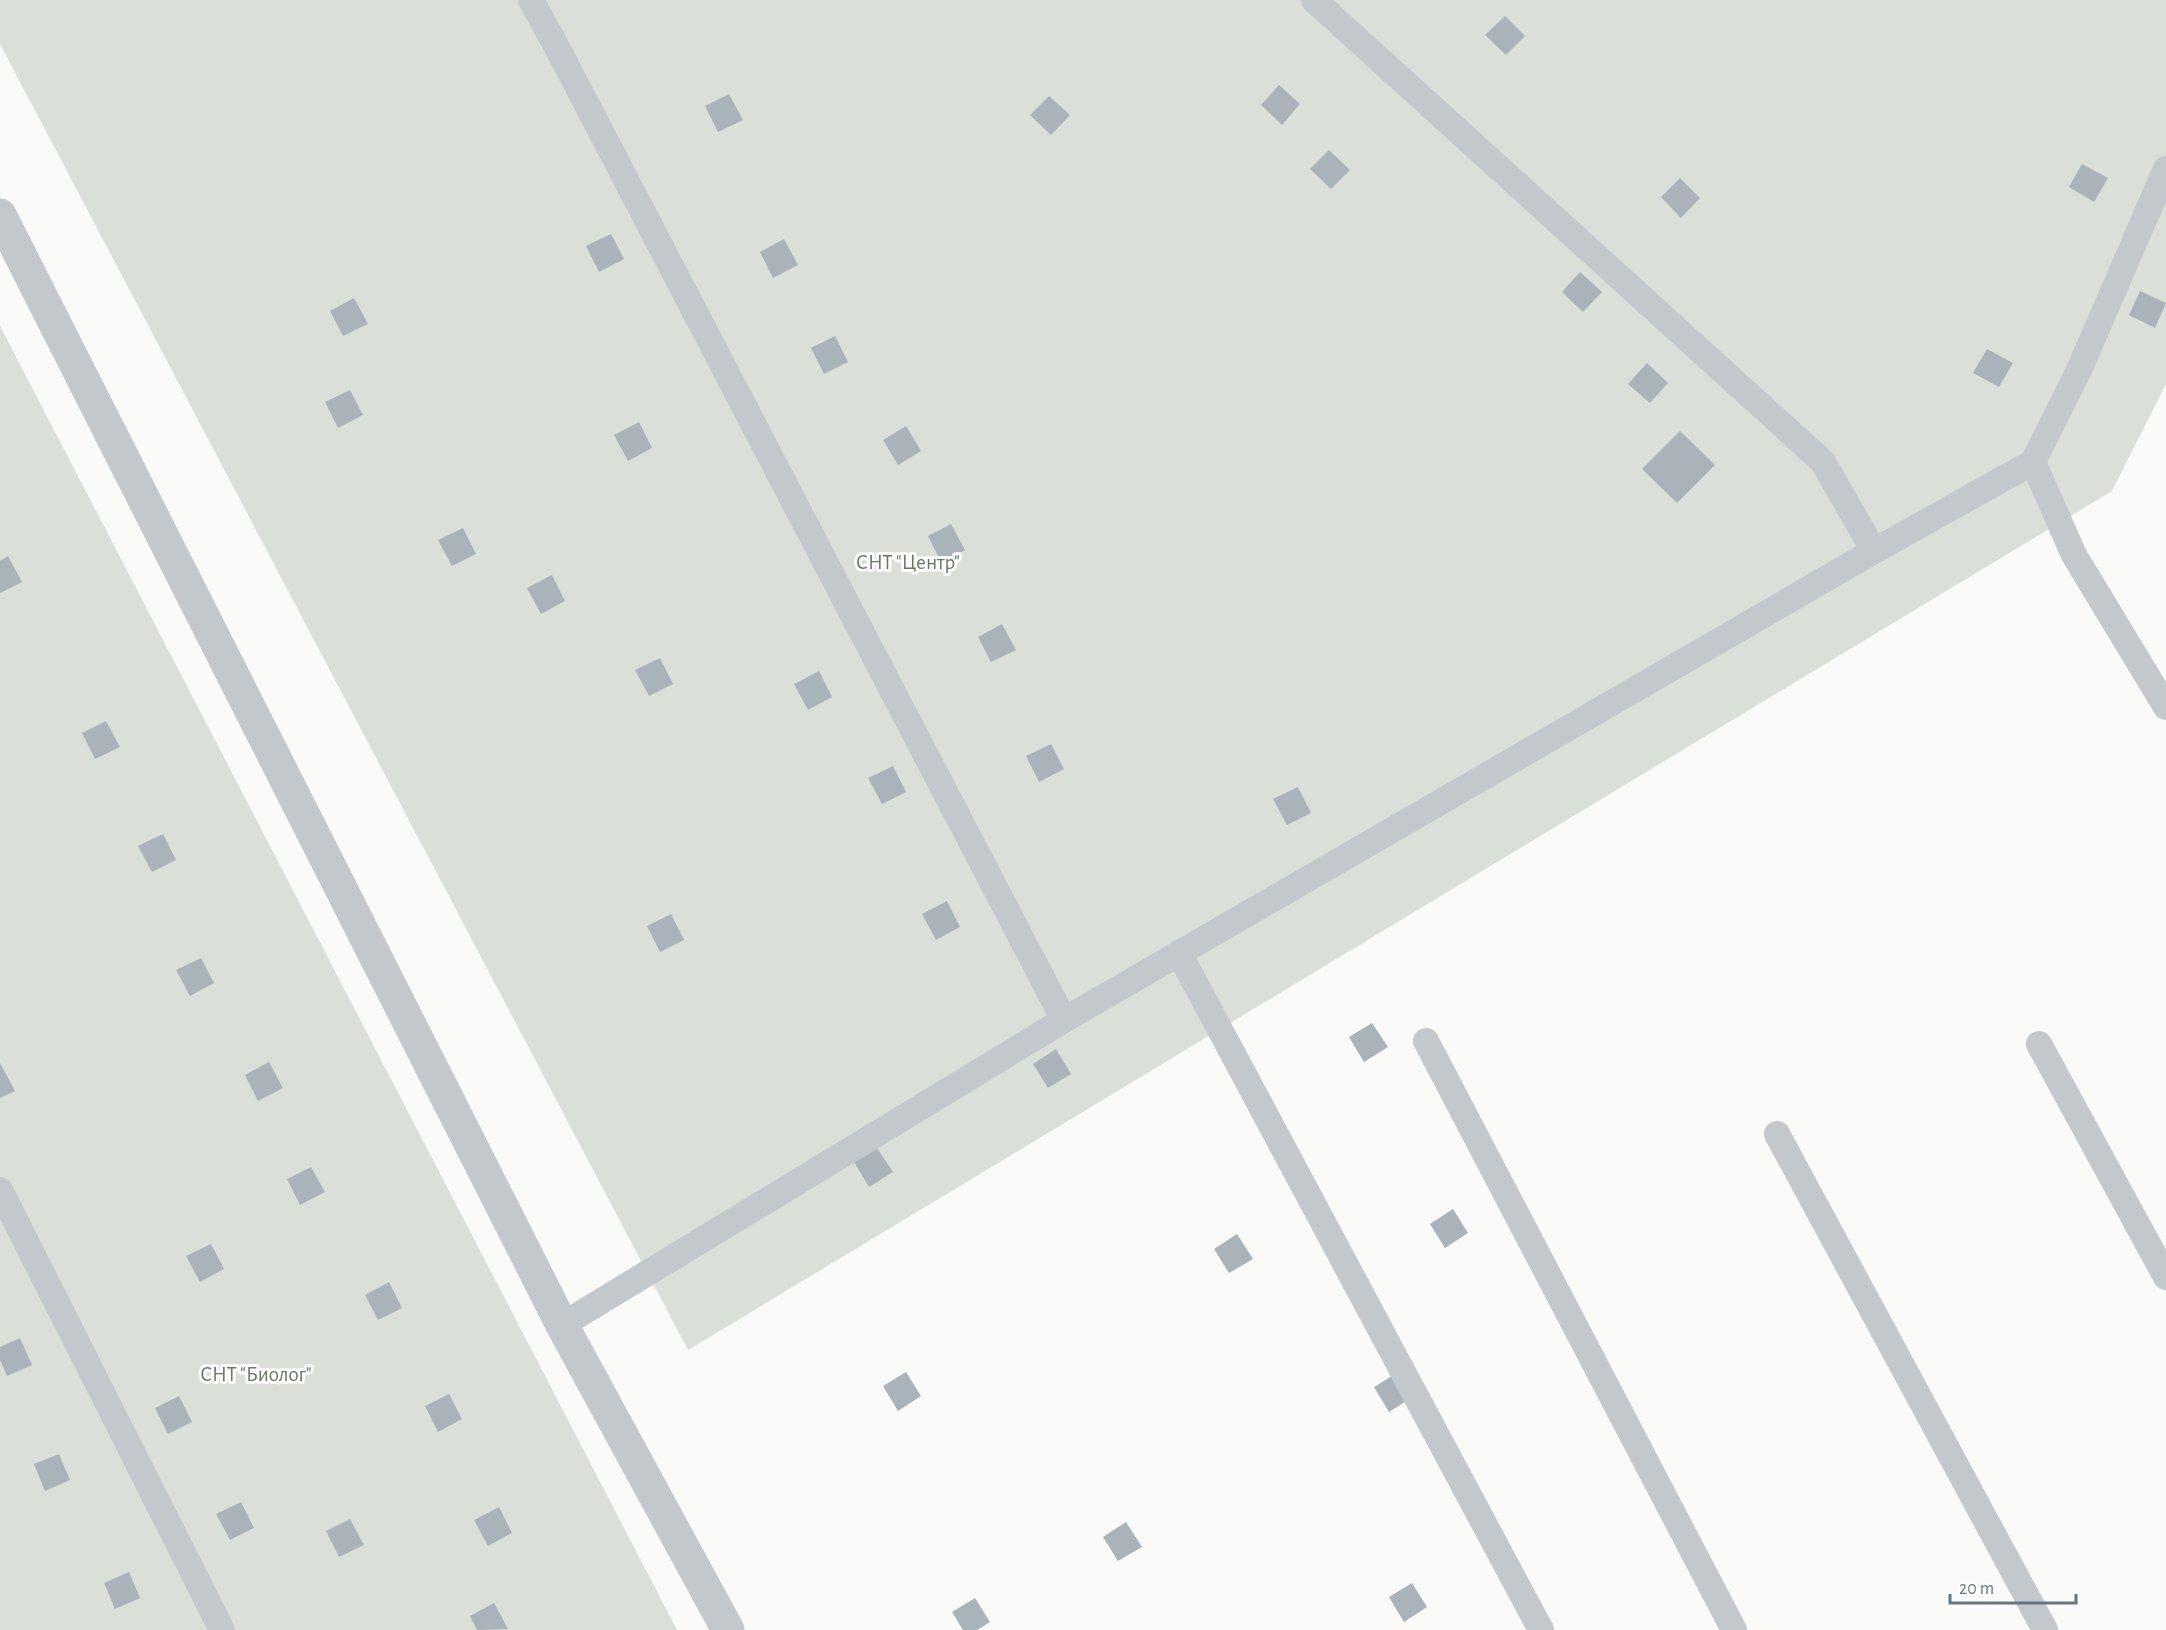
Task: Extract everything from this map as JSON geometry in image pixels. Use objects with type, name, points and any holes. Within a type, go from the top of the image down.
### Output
[{"type":"street","points":[[0,215],[562,1326],[728,1630]]},
{"type":"lane","points":[[531,0],[1064,1020]]},
{"type":"lane","points":[[1314,0],[1823,462],[1874,551]]},
{"type":"lane","points":[[562,1326],[1064,1020],[1874,551],[2033,462],[2079,370],[2166,169]]},
{"type":"lane","points":[[2033,462],[2074,555],[2166,707]]},
{"type":"lane","points":[[1179,953],[1541,1630]]},
{"type":"lane","points":[[1426,1041],[1734,1630]]},
{"type":"lane","points":[[2039,1044],[2166,1277]]},
{"type":"lane","points":[[1777,1134],[2045,1630]]},
{"type":"lane","points":[[0,1190],[222,1630]]},
{"type":"green space","name":"СНТ \"Центр\"","points":[[0,0],[2166,0],[2166,384],[2112,491],[688,1350],[0,44]]},
{"type":"green space","name":"СНТ \"Биолог\"","points":[[0,326],[677,1630],[0,1630]]},
{"type":"building","points":[[1505,16],[1525,36],[1506,55],[1485,35]]},
{"type":"building","points":[[1279,85],[1300,104],[1282,125],[1261,105]]},
{"type":"building","points":[[729,94],[743,120],[718,132],[705,106]]},
{"type":"building","points":[[1049,96],[1070,115],[1051,135],[1030,115]]},
{"type":"building","points":[[1329,150],[1350,170],[1331,189],[1310,169]]},
{"type":"building","points":[[2082,164],[2108,178],[2094,202],[2069,187]]},
{"type":"building","points":[[1680,178],[1700,198],[1681,218],[1661,197]]},
{"type":"building","points":[[611,234],[624,259],[599,272],[586,246]]},
{"type":"building","points":[[784,239],[798,265],[773,278],[760,252]]},
{"type":"building","points":[[1580,272],[1602,292],[1583,312],[1562,292]]},
{"type":"building","points":[[2140,291],[2166,303],[2155,328],[2129,315]]},
{"type":"building","points":[[354,298],[368,324],[343,336],[330,311]]},
{"type":"building","points":[[835,336],[848,362],[824,374],[811,348]]},
{"type":"building","points":[[1987,349],[2013,363],[1999,387],[1973,373]]},
{"type":"building","points":[[1647,363],[1668,383],[1650,403],[1628,384]]},
{"type":"building","points":[[350,390],[363,415],[338,428],[325,402]]},
{"type":"building","points":[[639,422],[652,448],[628,461],[614,435]]},
{"type":"building","points":[[906,426],[921,451],[898,465],[883,440]]},
{"type":"building","points":[[1680,431],[1715,465],[1677,503],[1642,469]]},
{"type":"building","points":[[951,524],[965,550],[941,562],[928,536]]},
{"type":"building","points":[[463,528],[476,554],[452,566],[438,540]]},
{"type":"building","points":[[8,556],[22,582],[0,593],[0,561]]},
{"type":"building","points":[[552,575],[565,601],[541,614],[527,588]]},
{"type":"building","points":[[1002,624],[1016,650],[991,662],[978,637]]},
{"type":"building","points":[[660,658],[673,684],[649,696],[635,670]]},
{"type":"building","points":[[819,671],[832,697],[808,710],[794,684]]},
{"type":"building","points":[[106,721],[120,747],[95,759],[82,733]]},
{"type":"building","points":[[1051,744],[1064,769],[1039,782],[1026,756]]},
{"type":"building","points":[[893,766],[906,792],[882,804],[868,778]]},
{"type":"building","points":[[1298,787],[1311,813],[1287,825],[1273,799]]},
{"type":"building","points":[[163,834],[176,860],[152,872],[138,846]]},
{"type":"building","points":[[947,901],[960,927],[936,940],[922,914]]},
{"type":"building","points":[[671,914],[684,940],[660,952],[647,926]]},
{"type":"building","points":[[201,958],[214,983],[190,996],[176,970]]},
{"type":"building","points":[[1372,1023],[1388,1047],[1364,1062],[1349,1037]]},
{"type":"building","points":[[1056,1049],[1071,1074],[1048,1088],[1033,1064]]},
{"type":"building","points":[[269,1062],[283,1088],[258,1101],[245,1075]]},
{"type":"building","points":[[0,1063],[15,1091],[0,1098]]},
{"type":"building","points":[[877,1148],[893,1172],[869,1187],[854,1162]]},
{"type":"building","points":[[311,1167],[325,1192],[300,1205],[287,1179]]},
{"type":"building","points":[[1453,1209],[1468,1233],[1445,1248],[1430,1224]]},
{"type":"building","points":[[1237,1234],[1253,1259],[1229,1273],[1214,1249]]},
{"type":"building","points":[[211,1244],[224,1269],[200,1282],[186,1256]]},
{"type":"building","points":[[389,1282],[402,1308],[378,1320],[365,1295]]},
{"type":"building","points":[[20,1338],[32,1365],[7,1376],[0,1360],[0,1347]]},
{"type":"building","points":[[906,1372],[921,1396],[898,1411],[883,1386]]},
{"type":"building","points":[[1397,1373],[1413,1397],[1389,1412],[1374,1387]]},
{"type":"building","points":[[449,1394],[462,1419],[438,1432],[425,1406]]},
{"type":"building","points":[[179,1396],[192,1422],[168,1434],[155,1408]]},
{"type":"building","points":[[59,1454],[70,1480],[45,1491],[34,1464]]},
{"type":"building","points":[[241,1502],[254,1528],[230,1540],[216,1514]]},
{"type":"building","points":[[499,1507],[512,1533],[488,1546],[474,1520]]},
{"type":"building","points":[[350,1519],[364,1545],[339,1557],[326,1531]]},
{"type":"building","points":[[1126,1522],[1142,1547],[1118,1561],[1103,1537]]},
{"type":"building","points":[[129,1572],[140,1598],[115,1609],[104,1583]]},
{"type":"building","points":[[1412,1583],[1427,1607],[1404,1622],[1389,1597]]},
{"type":"building","points":[[975,1598],[990,1622],[977,1630],[963,1630],[952,1612]]},
{"type":"building","points":[[494,1603],[508,1629],[477,1630],[470,1616]]}]
